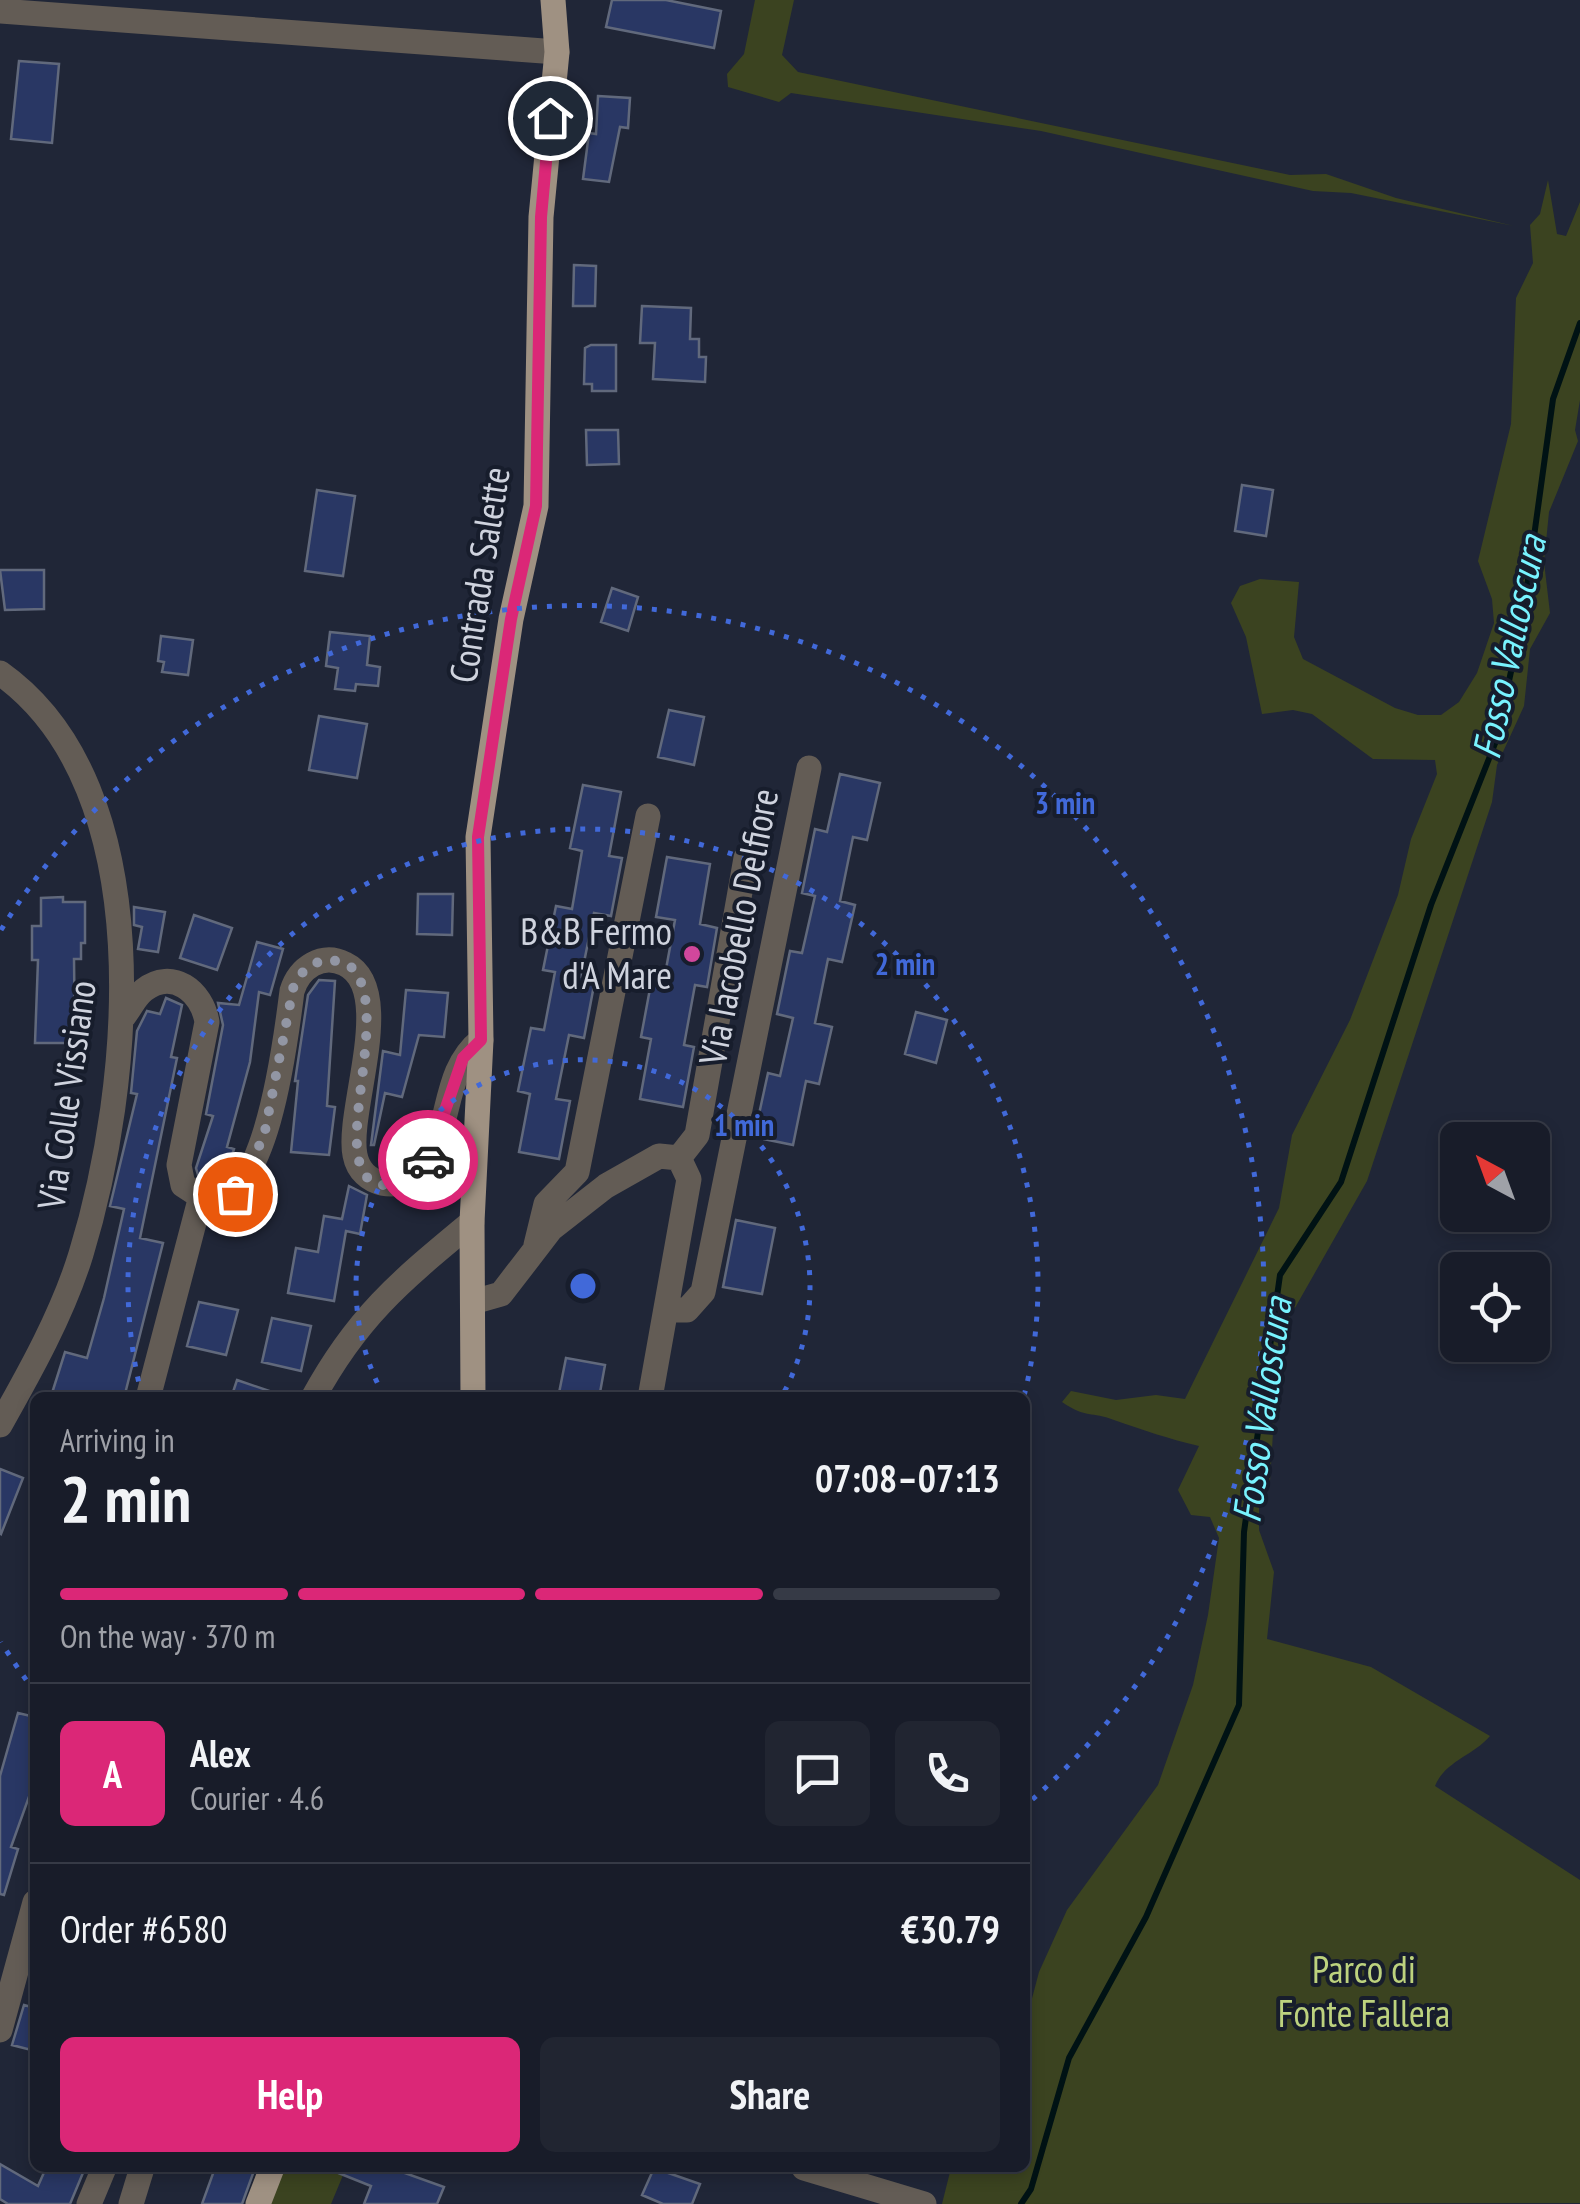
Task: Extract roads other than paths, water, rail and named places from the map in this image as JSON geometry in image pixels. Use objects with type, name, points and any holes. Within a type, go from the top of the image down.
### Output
[{"type":"main road","name":"Contrada Salette","points":[[473,1392],[472,1222],[481,1040],[478,837],[511,619],[536,506],[541,217],[557,52],[553,0]]},
{"type":"main road","points":[[258,2204],[270,2172]]},
{"type":"street","points":[[0,11],[557,52]]},
{"type":"street","name":"Via Colle Vissiano","points":[[0,673],[58,731],[100,813],[120,938],[124,1016],[99,1178],[80,1256],[0,1425]]},
{"type":"street","name":"Via Iacobello Delfiore","points":[[666,1310],[686,1310],[703,1292],[810,768]]},
{"type":"street","points":[[536,1248],[546,1204],[577,1172],[648,816]]},
{"type":"street","points":[[679,1158],[697,1134],[746,858]]},
{"type":"street","points":[[124,1016],[146,988],[166,982],[191,990],[205,1009],[207,1022],[179,1165],[183,1185],[200,1200],[227,1199],[244,1182],[264,1136],[294,984],[312,964],[342,962],[357,972],[365,986],[368,1042],[354,1154],[360,1168],[380,1183],[406,1182],[426,1164],[463,1058],[481,1040]]},
{"type":"street","points":[[472,1302],[501,1294],[536,1248],[573,1210],[617,1179],[660,1156],[679,1158]]},
{"type":"street","points":[[651,1392],[689,1179],[679,1158]]},
{"type":"street","points":[[150,1392],[200,1200]]},
{"type":"street","points":[[317,1392],[366,1314],[398,1282],[472,1222]]},
{"type":"street","points":[[0,2030],[30,1920]]},
{"type":"street","points":[[90,2204],[102,2172]]},
{"type":"street","points":[[131,2204],[141,2172]]},
{"type":"street","points":[[817,2172],[924,2204]]},
{"type":"waterway","name":"Fosso Valloscura","points":[[1021,2204],[1031,2189],[1069,2058],[1146,1917],[1239,1705],[1244,1532],[1280,1275],[1341,1182],[1431,905],[1496,741],[1523,616],[1553,399],[1580,323]]},
{"type":"place","name":"B&B Fermo d'A Mare","points":[[692,954]]},
{"type":"park label","name":"Parco di Fonte Fallera","points":[[1364,1992]]}]
